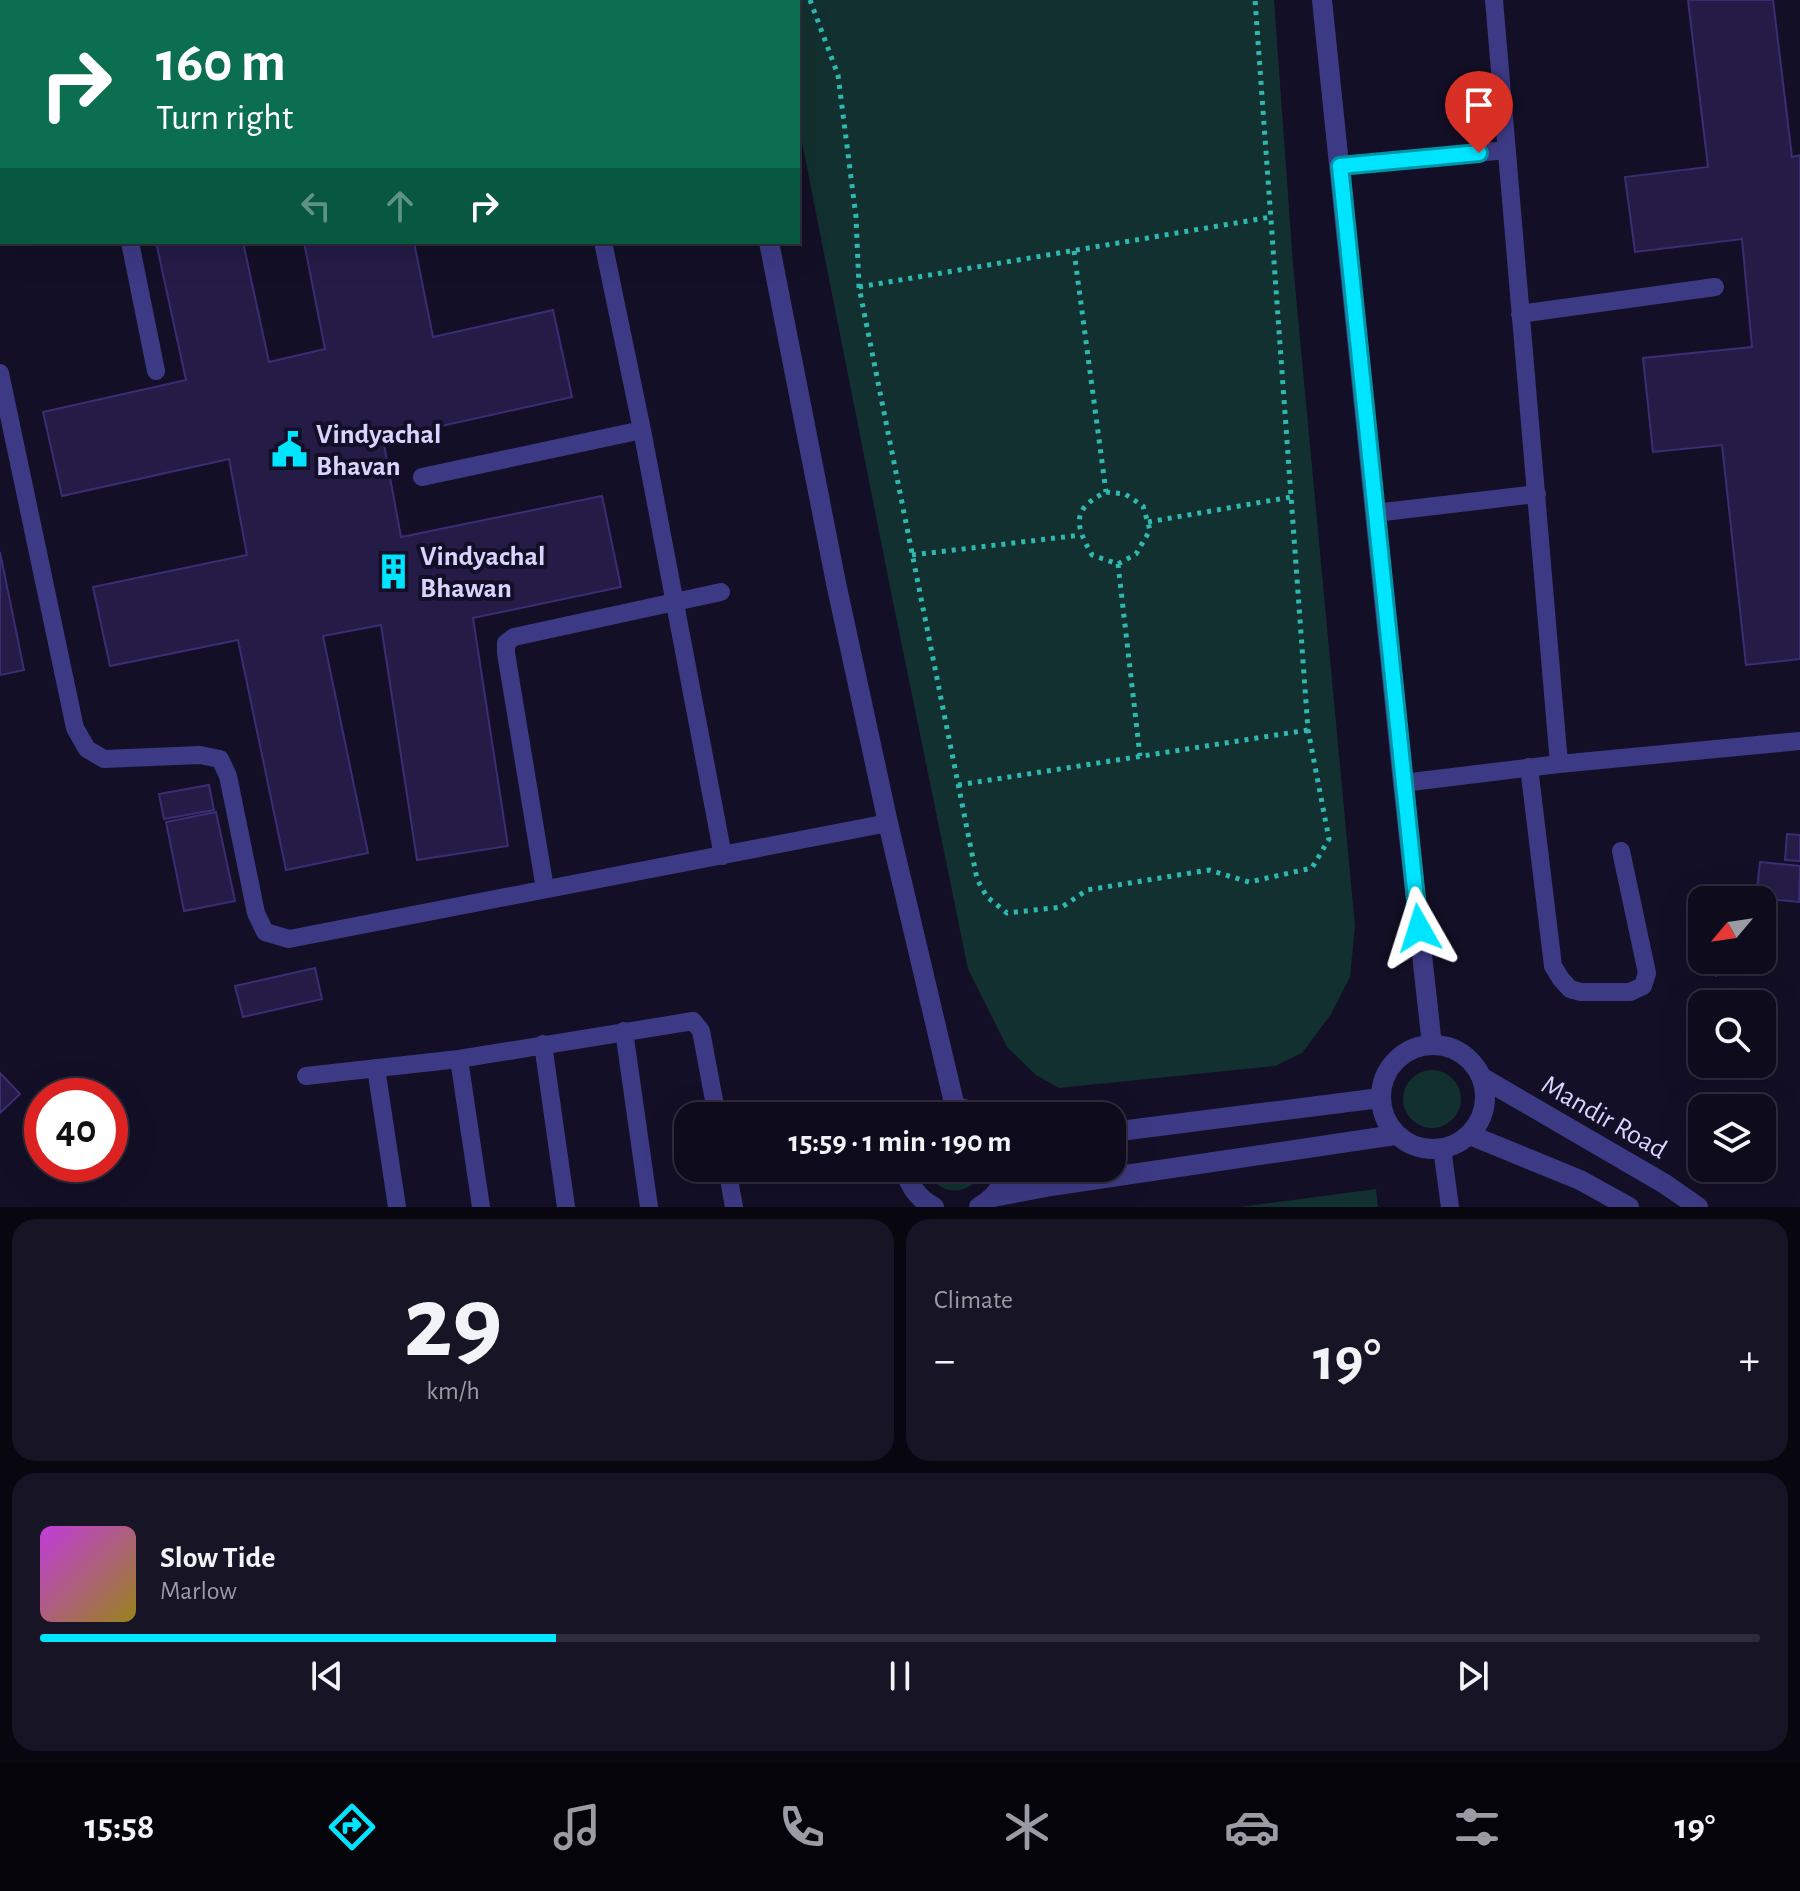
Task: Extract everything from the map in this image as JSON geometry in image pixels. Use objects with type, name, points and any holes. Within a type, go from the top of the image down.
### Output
[{"type":"street","points":[[1322,0],[1432,1045]]},
{"type":"street","points":[[769,244],[836,583],[888,823],[954,1102]]},
{"type":"street","points":[[1432,1045],[1452,1048],[1469,1060],[1481,1077],[1485,1097],[1481,1117],[1470,1135],[1453,1146],[1433,1150],[1413,1147],[1395,1135],[1384,1118],[1380,1098],[1384,1078],[1395,1061],[1412,1049],[1432,1045]]},
{"type":"street","name":"Mandir Road","points":[[1481,1077],[1665,1184],[1698,1207]]},
{"type":"street","points":[[1126,1130],[1380,1098]]},
{"type":"street","points":[[986,1202],[1051,1186],[1395,1135]]},
{"type":"street","points":[[1470,1135],[1580,1180],[1629,1207]]},
{"type":"street","points":[[909,1182],[922,1201],[934,1207]]},
{"type":"street","points":[[986,1202],[1002,1182]]},
{"type":"lane","points":[[1494,0],[1559,764]]},
{"type":"lane","points":[[1340,166],[1507,150]]},
{"type":"lane","points":[[130,244],[156,371]]},
{"type":"lane","points":[[603,244],[723,856]]},
{"type":"lane","points":[[1520,314],[1715,287]]},
{"type":"lane","points":[[0,373],[75,728],[87,749],[104,759],[200,755],[220,759],[228,776],[256,913],[265,932],[289,939],[888,823]]},
{"type":"lane","points":[[422,477],[642,430]]},
{"type":"lane","points":[[1375,513],[1537,494]]},
{"type":"lane","points":[[545,889],[506,643],[514,637],[721,592]]},
{"type":"lane","points":[[1403,783],[1529,767],[1800,741]]},
{"type":"lane","points":[[1529,767],[1553,966],[1570,989],[1581,992],[1630,992],[1643,986],[1647,973],[1621,851]]},
{"type":"lane","points":[[306,1076],[459,1059],[693,1021],[701,1031],[714,1102]]},
{"type":"lane","points":[[624,1031],[649,1207]]},
{"type":"lane","points":[[543,1044],[566,1207]]},
{"type":"lane","points":[[459,1059],[481,1207]]},
{"type":"lane","points":[[376,1068],[397,1207]]},
{"type":"lane","points":[[1442,1148],[1450,1207]]},
{"type":"lane","points":[[730,1182],[734,1207]]},
{"type":"path","points":[[810,0],[838,75],[856,217],[859,287],[977,879],[987,897],[1007,913],[1062,907],[1087,890],[1209,870],[1249,882],[1312,868],[1329,839],[1308,730],[1255,0]]},
{"type":"path","points":[[859,287],[1271,217]]},
{"type":"path","points":[[1073,251],[1106,492]]},
{"type":"path","points":[[1106,492],[1125,494],[1143,506],[1148,522],[1150,530],[1136,554],[1118,564],[1092,555],[1081,535],[1080,515],[1089,500],[1106,492]]},
{"type":"path","points":[[1148,522],[1291,497]]},
{"type":"path","points":[[912,555],[1081,535]]},
{"type":"path","points":[[1118,564],[1140,756]]},
{"type":"path","points":[[958,785],[1308,730]]},
{"type":"green space","points":[[800,0],[1274,0],[1293,264],[1355,926],[1350,977],[1331,1014],[1302,1053],[1275,1066],[1059,1088],[1036,1075],[1007,1047],[968,969],[800,132]]},
{"type":"green space","points":[[1432,1070],[1443,1072],[1452,1079],[1459,1088],[1459,1110],[1452,1119],[1443,1126],[1432,1128],[1421,1126],[1412,1119],[1405,1110],[1403,1099],[1405,1088],[1412,1079],[1421,1072]]},
{"type":"green space","points":[[935,1182],[975,1182],[955,1190]]},
{"type":"green space","points":[[1376,1189],[1378,1207],[1239,1207]]},
{"type":"building","points":[[1688,0],[1773,0],[1792,157],[1800,155],[1800,659],[1746,665],[1722,445],[1653,452],[1643,358],[1752,347],[1742,239],[1635,252],[1625,177],[1708,167]]},
{"type":"building","name":"Vindyachal Bhawan","points":[[156,244],[243,244],[269,362],[325,349],[304,244],[414,244],[433,337],[553,310],[572,397],[383,439],[401,537],[602,496],[621,587],[473,618],[508,846],[417,860],[381,625],[323,636],[368,853],[286,870],[238,640],[110,666],[93,587],[247,555],[229,459],[62,496],[43,412],[186,380]]},
{"type":"building","points":[[0,552],[24,670],[0,675]]},
{"type":"building","points":[[209,785],[214,810],[164,819],[159,794]]},
{"type":"building","points":[[216,812],[235,901],[184,911],[166,822]]},
{"type":"building","points":[[1787,834],[1800,835],[1800,861],[1785,860]]},
{"type":"building","points":[[1760,862],[1800,866],[1799,902],[1776,900],[1776,886],[1757,886]]},
{"type":"building","points":[[315,968],[322,999],[243,1017],[235,986]]},
{"type":"building","points":[[0,1073],[20,1094],[0,1113]]},
{"type":"place","name":"Vindyachal Bhavan","points":[[290,449]]},
{"type":"place","name":"Vindyachal Bhawan","points":[[394,571]]},
{"type":"route","points":[[1419,928],[1340,166],[1479,153]]}]
